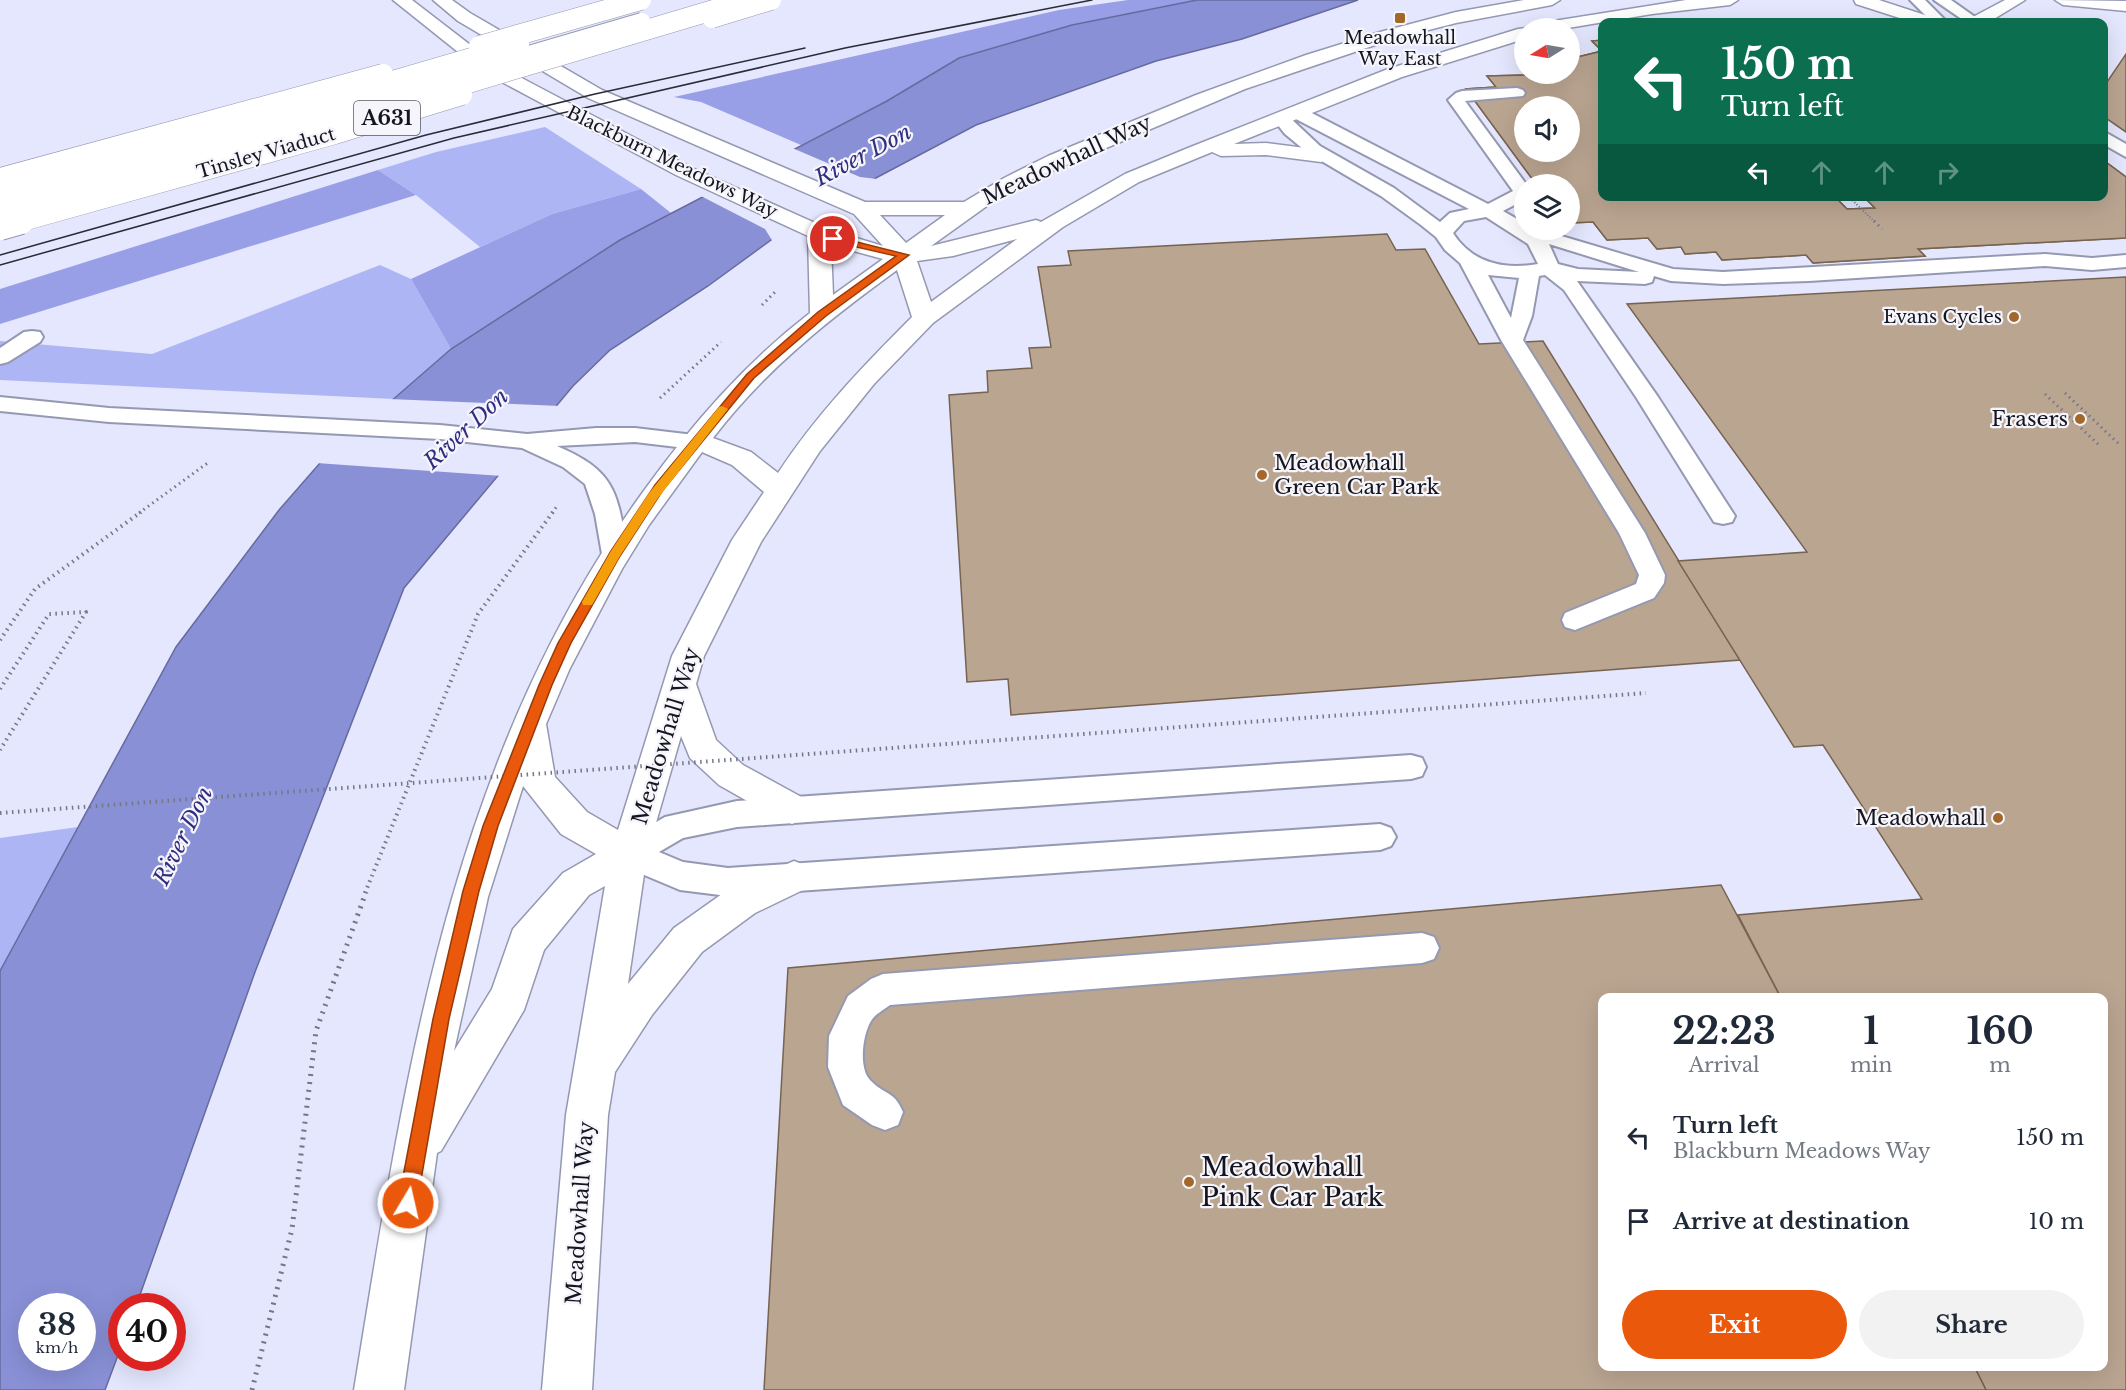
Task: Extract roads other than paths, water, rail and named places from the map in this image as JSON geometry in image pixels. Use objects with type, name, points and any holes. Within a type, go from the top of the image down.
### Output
[{"type":"main road","name":"Blackburn Meadows Way","points":[[402,0],[489,68],[683,171],[811,230],[847,243],[904,255]]},
{"type":"main road","name":"Blackburn Meadows Way","points":[[441,0],[464,17],[595,94],[862,209],[904,255]]},
{"type":"main road","name":"Tinsley Viaduct","points":[[0,216],[333,123],[747,0]]},
{"type":"main road","name":"Tinsley Viaduct","points":[[0,227],[335,134],[771,0]]},
{"type":"main road","name":"Meadowhall Way","points":[[379,1390],[415,1156],[441,1019],[471,891],[491,826],[530,723],[564,643],[615,554],[659,488],[694,442],[750,376],[822,314],[968,208],[1015,180],[1174,110],[1291,67],[1419,26],[1552,0]]},
{"type":"main road","points":[[1599,18],[1730,0]]},
{"type":"main road","points":[[1862,0],[1917,18]]},
{"type":"main road","points":[[1983,18],[2017,0]]},
{"type":"main road","points":[[2063,0],[2126,6]]},
{"type":"main road","name":"Tinsley Viaduct","points":[[0,178],[650,2]]},
{"type":"main road","name":"Tinsley Viaduct","points":[[0,188],[338,97],[650,2]]},
{"type":"main road","points":[[1580,21],[1598,18]]},
{"type":"main road","name":"Meadowhall Way","points":[[567,1390],[587,1115],[629,854],[688,656],[747,540],[810,446],[865,378],[924,318],[1055,222],[1132,178],[1195,152],[1281,106],[1351,90],[1441,57],[1514,36]]},
{"type":"main road","points":[[1251,108],[1281,106],[1291,67]]},
{"type":"main road","points":[[1138,126],[1230,108]]},
{"type":"main road","points":[[1195,152],[1266,149],[1321,156]]},
{"type":"main road","points":[[862,209],[968,208]]},
{"type":"main road","points":[[924,318],[904,255],[978,242],[1055,222]]},
{"type":"main road","points":[[811,230],[822,314]]},
{"type":"main road","points":[[694,442],[720,447],[741,457],[758,469],[779,491]]},
{"type":"main road","points":[[679,682],[702,748],[730,775],[792,809]]},
{"type":"main road","points":[[530,723],[538,782],[574,823],[629,854]]},
{"type":"main road","points":[[415,1156],[510,997],[527,941],[576,884],[629,854]]},
{"type":"main road","points":[[594,1066],[638,1002],[688,940],[742,901],[794,877]]},
{"type":"lane","points":[[0,202],[345,107],[716,0]]},
{"type":"lane","points":[[1917,0],[1936,18]]},
{"type":"lane","points":[[1941,0],[1970,18]]},
{"type":"lane","points":[[1514,181],[1456,100],[1462,96],[1517,93]]},
{"type":"lane","points":[[1281,106],[1293,135],[1321,156],[1378,187],[1443,233],[1449,245],[1469,262],[1512,340],[1632,533],[1652,575],[1651,582],[1645,591],[1575,620]]},
{"type":"lane","points":[[1281,106],[1514,225]]},
{"type":"lane","points":[[2108,139],[2126,152]]},
{"type":"lane","points":[[1443,233],[1448,224],[1459,216],[1487,212],[1514,198]]},
{"type":"lane","points":[[1512,340],[1546,254],[1536,240]]},
{"type":"lane","points":[[1558,240],[1671,275]]},
{"type":"lane","points":[[1469,262],[1506,272],[1540,270],[1577,275],[1646,278],[1671,275],[1723,278],[1809,275],[2048,251],[2092,264],[2126,261]]},
{"type":"lane","points":[[1540,270],[1571,286],[1653,406],[1723,516]]},
{"type":"lane","points":[[0,357],[32,337]]},
{"type":"lane","points":[[0,404],[109,415],[440,432],[527,441],[596,435],[635,435],[694,442]]},
{"type":"lane","points":[[527,441],[571,462],[596,479],[607,513],[615,554]]},
{"type":"lane","points":[[629,854],[676,826],[737,814],[1410,767]]},
{"type":"lane","points":[[629,854],[680,876],[728,882],[1380,837]]},
{"type":"lane","points":[[885,1112],[856,1092],[846,1066],[847,1036],[860,1007],[883,990],[1422,948]]},
{"type":"water","name":"River Don","points":[[1197,0],[1358,0],[1242,39],[1156,61],[976,125],[804,216],[708,286],[610,350],[573,386],[404,588],[255,972],[141,1293],[108,1293],[108,1371],[112,1371],[105,1390],[0,1390],[0,971],[176,647],[279,510],[320,463],[451,349],[620,240],[887,101],[959,58],[1072,25]]},
{"type":"tram line","points":[[0,265],[454,138],[845,48],[1092,0]]},
{"type":"tram line","points":[[0,255],[426,135],[595,94],[805,48]]},
{"type":"place","name":"Meadowhall Way East","points":[[1400,18]]},
{"type":"place","name":"Evans Cycles","points":[[2014,317]]},
{"type":"place","name":"Frasers","points":[[2080,419]]},
{"type":"place","name":"Meadowhall Green Car Park","points":[[1262,475]]},
{"type":"place","name":"Meadowhall","points":[[1998,818]]},
{"type":"place","name":"Meadowhall Pink Car Park","points":[[1189,1182]]}]
